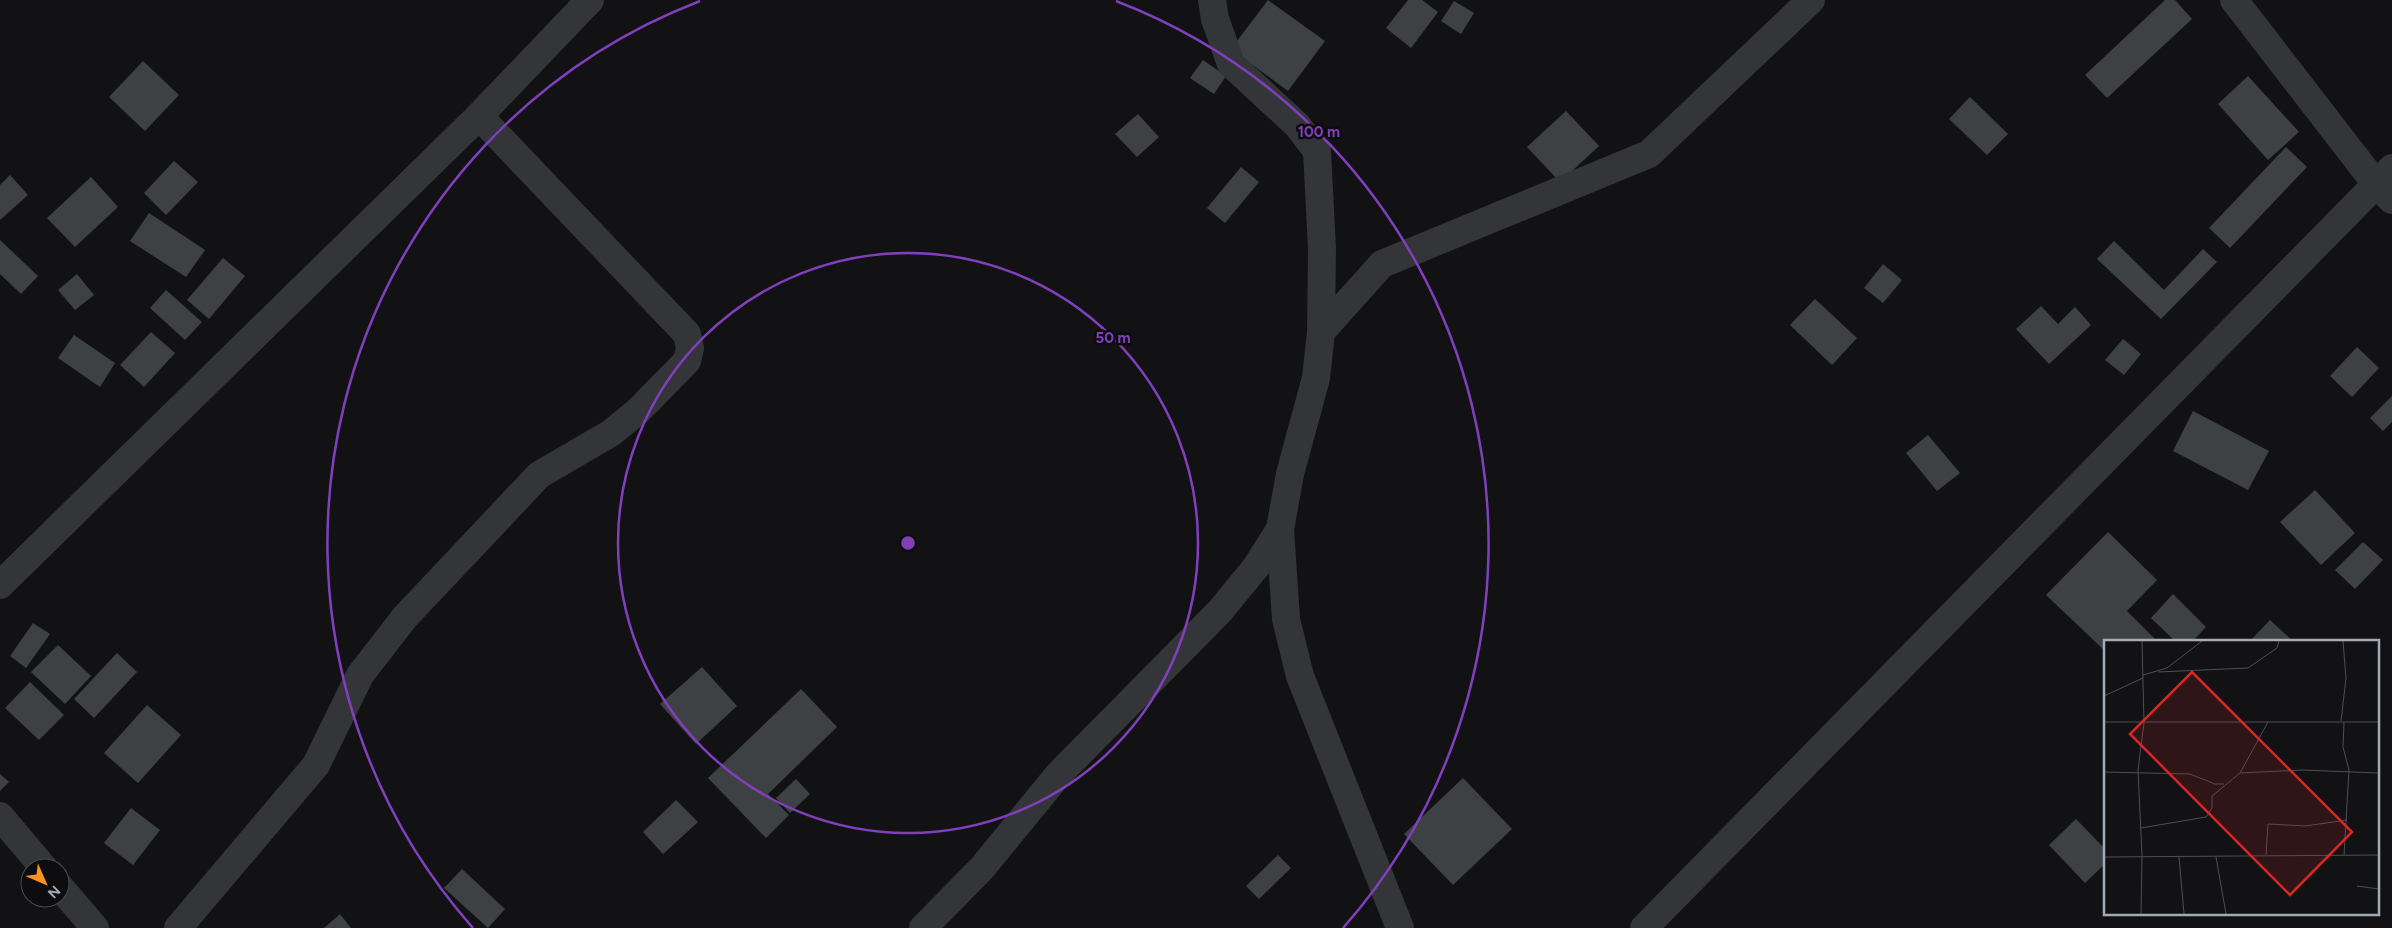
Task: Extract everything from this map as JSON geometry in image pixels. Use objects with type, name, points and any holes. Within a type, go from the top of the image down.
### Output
[{"type":"street","points":[[0,585],[479,116],[590,0]]},
{"type":"street","points":[[1212,0],[1215,19],[1231,64],[1297,124],[1317,151],[1322,249],[1321,332],[1316,378],[1290,474],[1280,529],[1286,619],[1300,676],[1400,928]]},
{"type":"street","points":[[1321,332],[1382,264],[1649,154],[1811,0]]},
{"type":"street","points":[[1644,928],[2386,184],[2234,0]]},
{"type":"street","points":[[178,928],[316,765],[360,675],[405,617],[540,474],[611,433],[638,411],[687,360],[690,348],[687,334],[479,116]]},
{"type":"street","points":[[923,928],[982,868],[1058,775],[1220,611],[1256,567],[1280,529]]},
{"type":"street","points":[[0,816],[36,858]]},
{"type":"street","points":[[70,899],[95,928]]},
{"type":"building","points":[[1268,0],[1325,41],[1288,91],[1231,49]]},
{"type":"building","points":[[1408,0],[1422,0],[1438,12],[1411,48],[1386,28]]},
{"type":"building","points":[[2165,0],[2175,0],[2192,19],[2107,98],[2085,75]]},
{"type":"building","points":[[1454,1],[1474,13],[1461,34],[1441,21]]},
{"type":"building","points":[[1203,60],[1226,76],[1214,94],[1190,78]]},
{"type":"building","points":[[143,61],[179,95],[145,131],[109,97]]},
{"type":"building","points":[[2248,76],[2299,132],[2268,160],[2218,104]]},
{"type":"building","points":[[1970,97],[2008,134],[1987,155],[1949,119]]},
{"type":"building","points":[[1566,111],[1599,146],[1560,182],[1527,147]]},
{"type":"building","points":[[1138,114],[1159,137],[1137,157],[1115,134]]},
{"type":"building","points":[[2286,147],[2307,167],[2230,248],[2209,228]]},
{"type":"building","points":[[174,161],[198,182],[166,215],[144,193]]},
{"type":"building","points":[[1241,167],[1259,182],[1225,223],[1207,208]]},
{"type":"building","points":[[10,175],[28,195],[0,220],[0,185]]},
{"type":"building","points":[[91,177],[118,207],[75,247],[47,218]]},
{"type":"building","points":[[149,213],[205,250],[186,277],[130,241]]},
{"type":"building","points":[[0,240],[38,276],[21,294],[0,274]]},
{"type":"building","points":[[2114,241],[2164,290],[2203,249],[2217,262],[2161,319],[2097,259]]},
{"type":"building","points":[[223,258],[245,276],[209,319],[187,300]]},
{"type":"building","points":[[1883,264],[1902,280],[1883,303],[1864,288]]},
{"type":"building","points":[[77,274],[94,295],[75,310],[58,290]]},
{"type":"building","points":[[166,290],[202,322],[185,340],[150,308]]},
{"type":"building","points":[[1815,299],[1857,338],[1832,365],[1790,325]]},
{"type":"building","points":[[2041,306],[2058,324],[2075,307],[2091,325],[2049,364],[2016,329]]},
{"type":"building","points":[[151,332],[175,353],[144,387],[120,365]]},
{"type":"building","points":[[74,335],[115,363],[100,387],[58,358]]},
{"type":"building","points":[[2123,339],[2141,354],[2124,375],[2105,360]]},
{"type":"building","points":[[2357,347],[2379,368],[2352,397],[2330,376]]},
{"type":"building","points":[[2392,396],[2392,422],[2383,431],[2370,418]]},
{"type":"building","points":[[2193,411],[2269,451],[2248,490],[2173,451]]},
{"type":"building","points":[[1928,435],[1960,473],[1937,491],[1906,453]]},
{"type":"building","points":[[2315,490],[2355,533],[2321,565],[2280,522]]},
{"type":"building","points":[[2108,532],[2157,580],[2127,611],[2156,640],[2104,640],[2104,650],[2046,595]]},
{"type":"building","points":[[2363,542],[2383,560],[2355,589],[2335,570]]},
{"type":"building","points":[[2173,594],[2206,627],[2194,640],[2174,640],[2151,618]]},
{"type":"building","points":[[2270,620],[2292,640],[2251,640]]},
{"type":"building","points":[[33,623],[50,634],[26,668],[10,656]]},
{"type":"building","points":[[58,645],[91,676],[65,704],[31,672]]},
{"type":"building","points":[[117,653],[137,672],[94,718],[74,699]]},
{"type":"building","points":[[702,667],[737,706],[696,744],[660,704]]},
{"type":"building","points":[[30,682],[64,715],[39,740],[5,708]]},
{"type":"building","points":[[801,689],[837,727],[768,794],[789,815],[766,838],[708,778]]},
{"type":"building","points":[[147,705],[181,735],[138,783],[104,753]]},
{"type":"building","points":[[0,774],[9,782],[0,791]]},
{"type":"building","points":[[1463,778],[1512,829],[1453,885],[1404,834]]},
{"type":"building","points":[[796,779],[810,794],[790,813],[776,798]]},
{"type":"building","points":[[676,800],[698,822],[663,854],[643,832]]},
{"type":"building","points":[[131,808],[160,830],[133,865],[104,843]]},
{"type":"building","points":[[2076,819],[2104,848],[2104,865],[2085,883],[2049,845]]},
{"type":"building","points":[[1278,855],[1291,868],[1259,899],[1246,886]]},
{"type":"building","points":[[462,869],[505,909],[488,928],[444,888]]},
{"type":"building","points":[[340,914],[351,928],[324,928]]}]
